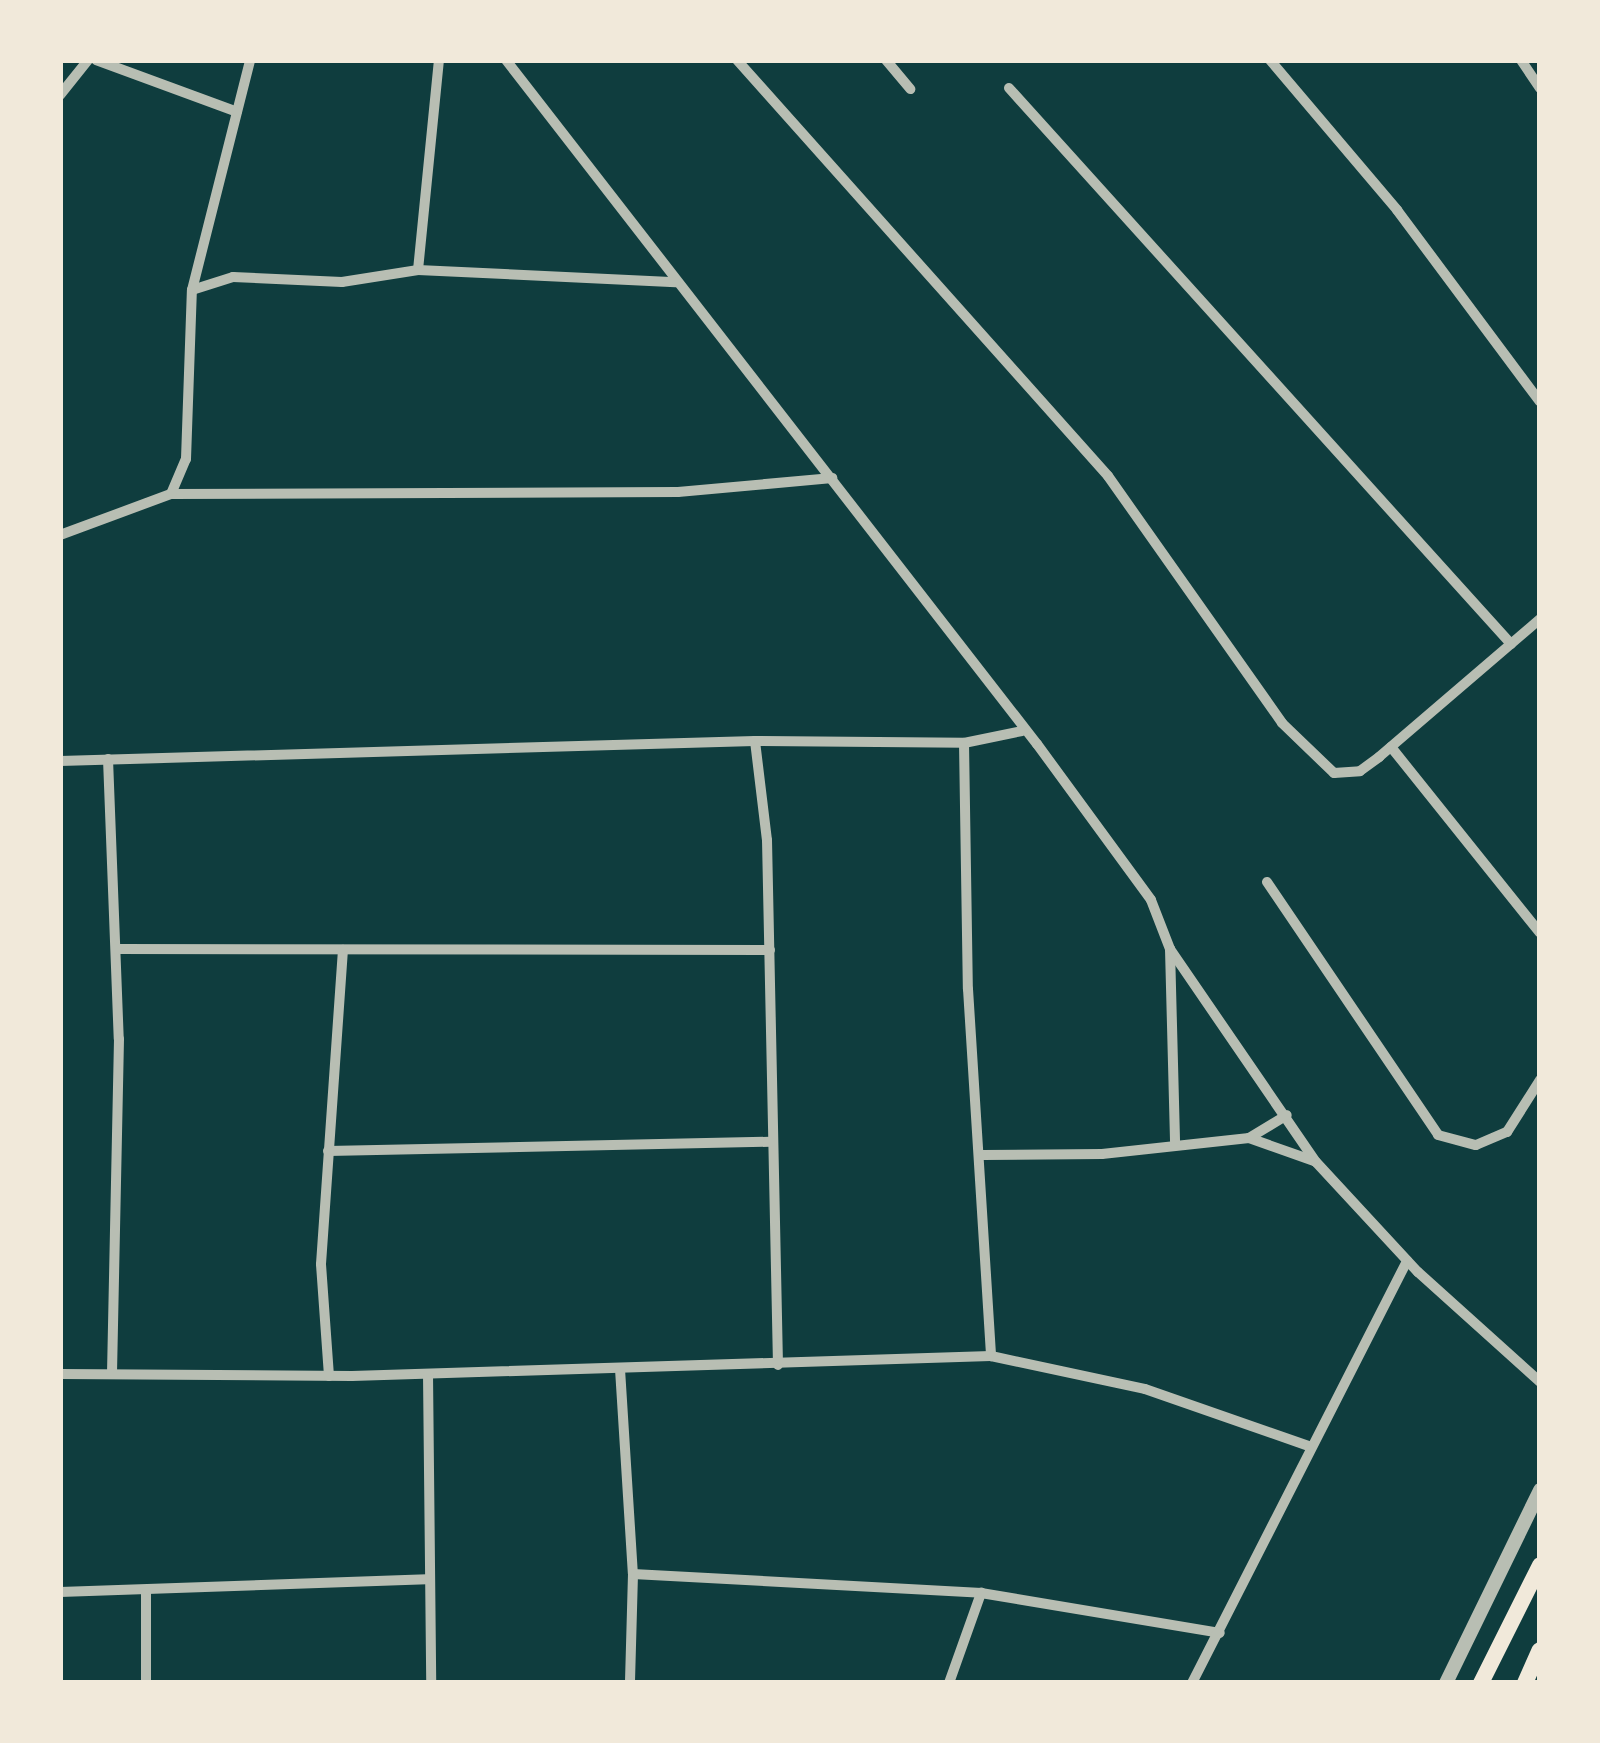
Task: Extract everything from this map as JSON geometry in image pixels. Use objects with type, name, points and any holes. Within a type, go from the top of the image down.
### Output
[{"type":"main road","points":[[1481,1683],[1540,1565]]},
{"type":"main road","points":[[1525,1683],[1540,1651]]},
{"type":"street","points":[[60,95],[92,60],[237,112]]},
{"type":"street","points":[[171,494],[186,459],[192,290],[250,60]]},
{"type":"street","points":[[418,270],[439,60]]},
{"type":"street","points":[[506,60],[832,478],[1151,900],[1170,949],[1316,1162],[1407,1261],[1540,1382]]},
{"type":"street","points":[[736,60],[1108,476],[1302,745],[1348,775],[1391,747],[1540,619]]},
{"type":"street","points":[[886,60],[910,89]]},
{"type":"street","points":[[1270,60],[1385,194],[1540,401]]},
{"type":"street","points":[[1521,60],[1540,88]]},
{"type":"street","points":[[1009,88],[1177,266],[1511,644]]},
{"type":"street","points":[[192,290],[233,277],[342,282],[418,270],[676,282]]},
{"type":"street","points":[[60,535],[171,494],[678,492],[832,478]]},
{"type":"street","points":[[60,761],[755,741],[964,743],[1022,731]]},
{"type":"street","points":[[755,741],[770,950],[770,1142],[778,1365]]},
{"type":"street","points":[[964,743],[968,988],[983,1155],[991,1356]]},
{"type":"street","points":[[1391,747],[1540,933]]},
{"type":"street","points":[[108,759],[117,949],[112,1374]]},
{"type":"street","points":[[1267,882],[1438,1135],[1476,1145],[1507,1132],[1540,1080]]},
{"type":"street","points":[[117,949],[770,950]]},
{"type":"street","points":[[1170,949],[1175,1144]]},
{"type":"street","points":[[329,1376],[321,1264],[343,950]]},
{"type":"street","points":[[1249,1138],[1287,1115]]},
{"type":"street","points":[[983,1155],[1249,1138],[1316,1162]]},
{"type":"street","points":[[328,1151],[770,1142]]},
{"type":"street","points":[[1192,1683],[1407,1261]]},
{"type":"street","points":[[60,1374],[329,1376],[991,1356],[1145,1389],[1309,1446]]},
{"type":"street","points":[[620,1369],[633,1574],[630,1683]]},
{"type":"street","points":[[428,1374],[431,1683]]},
{"type":"street","points":[[1446,1683],[1540,1490]]},
{"type":"street","points":[[633,1574],[981,1593],[1220,1633]]},
{"type":"street","points":[[60,1592],[427,1579]]},
{"type":"street","points":[[146,1591],[146,1683]]},
{"type":"street","points":[[949,1683],[981,1593]]}]
